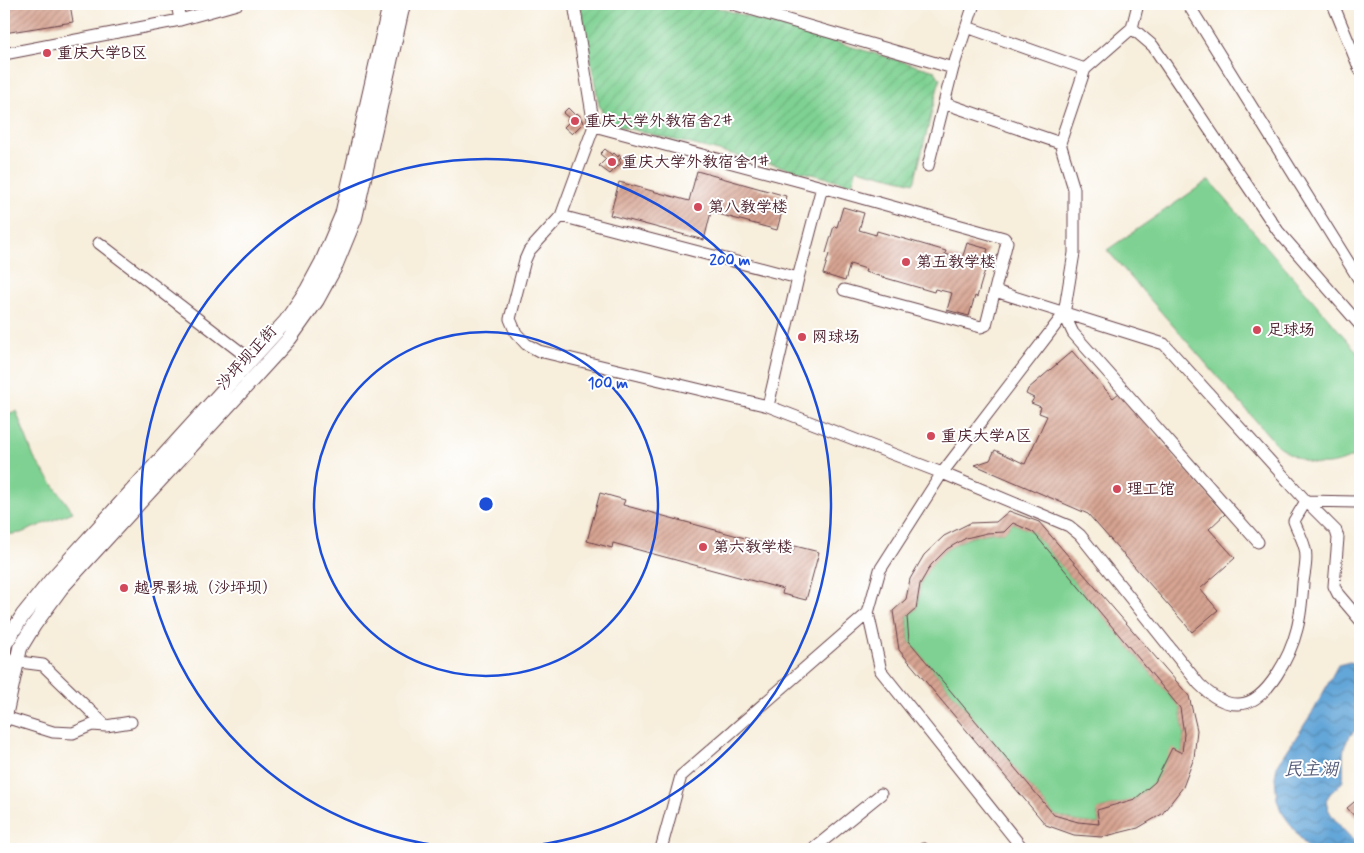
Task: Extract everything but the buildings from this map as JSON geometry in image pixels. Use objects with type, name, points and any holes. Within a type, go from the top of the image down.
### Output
[{"type":"main road","name":"沙坪坝正街","points":[[4,646],[23,615],[52,579],[286,321],[307,290],[322,262],[342,215],[390,4]]},
{"type":"main road","name":"沙坪坝正街","points":[[4,719],[13,679],[10,661],[61,588],[290,338],[317,300],[334,269],[355,218],[403,4]]},
{"type":"street","points":[[177,4],[180,20]]},
{"type":"street","points":[[4,54],[180,20],[237,4]]},
{"type":"street","points":[[574,4],[594,126],[561,216],[529,251],[524,260],[510,319],[516,334],[526,344],[539,351],[768,406],[942,473],[1070,526],[1080,535],[1199,684],[1210,694],[1224,701],[1239,704],[1250,701],[1261,694],[1280,671],[1297,629],[1300,614],[1306,550],[1294,520],[1306,501]]},
{"type":"street","points":[[733,4],[952,68]]},
{"type":"street","points":[[928,166],[952,68],[974,4]]},
{"type":"street","points":[[1023,849],[880,671],[868,613],[880,570],[942,473],[1064,314],[1074,253],[1074,189],[1060,143],[1086,69],[1132,28],[1138,4]]},
{"type":"street","points":[[1188,4],[1360,281]]},
{"type":"street","points":[[1332,4],[1360,70]]},
{"type":"street","points":[[967,27],[1086,69]]},
{"type":"street","points":[[1132,28],[1153,46],[1278,231],[1360,325]]},
{"type":"street","points":[[944,102],[1060,143]]},
{"type":"street","points":[[594,126],[822,186],[1004,238],[1007,242],[986,325],[981,327],[844,290]]},
{"type":"street","points":[[768,406],[822,186]]},
{"type":"street","points":[[561,216],[798,278]]},
{"type":"street","points":[[100,243],[251,360]]},
{"type":"street","points":[[995,292],[1164,344],[1306,501],[1336,531],[1338,538],[1334,586],[1338,594],[1360,620]]},
{"type":"street","points":[[1064,314],[1073,333],[1258,542]]},
{"type":"street","points":[[1306,501],[1356,502],[1360,498]]},
{"type":"street","points":[[661,849],[681,776],[868,613]]},
{"type":"street","points":[[10,661],[43,665],[106,726]]},
{"type":"street","points":[[4,719],[53,732],[73,733],[92,725],[106,726],[131,722]]},
{"type":"street","points":[[813,849],[881,794]]},
{"type":"green space","points":[[580,4],[705,4],[935,71],[940,79],[914,183],[857,169],[852,184],[618,126],[605,119],[599,105]]},
{"type":"green space","points":[[1209,180],[1360,355],[1360,452],[1349,458],[1338,462],[1317,464],[1297,458],[1277,445],[1107,250]]},
{"type":"green space","points":[[16,411],[34,458],[73,512],[21,533],[4,535],[4,415]]},
{"type":"green space","points":[[1013,523],[1033,532],[1180,708],[1184,734],[1182,753],[1155,782],[1135,799],[1097,810],[1099,824],[1078,822],[1054,815],[909,641],[907,617],[916,609],[921,583],[935,560],[944,552],[966,539],[978,535],[1004,532]]},
{"type":"water","name":"民主湖","points":[[1350,662],[1360,667],[1360,726],[1345,745],[1343,781],[1328,796],[1327,804],[1333,817],[1360,849],[1308,849],[1281,811],[1277,799],[1275,778],[1277,766],[1314,710],[1338,665]]},
{"type":"place","name":"重庆大学B区","points":[[47,53]]},
{"type":"place","name":"重庆大学外教宿舍2#","points":[[575,121]]},
{"type":"place","name":"重庆大学外教宿舍1#","points":[[612,162]]},
{"type":"place","name":"第八教学楼","points":[[698,207]]},
{"type":"place","name":"第五教学楼","points":[[906,262]]},
{"type":"place","name":"足球场","points":[[1257,330]]},
{"type":"place","name":"网球场","points":[[802,337]]},
{"type":"place","name":"重庆大学A区","points":[[931,436]]},
{"type":"place","name":"理工馆","points":[[1117,489]]},
{"type":"place","name":"第六教学楼","points":[[703,547]]},
{"type":"place","name":"越界影城（沙坪坝）","points":[[124,588]]}]
